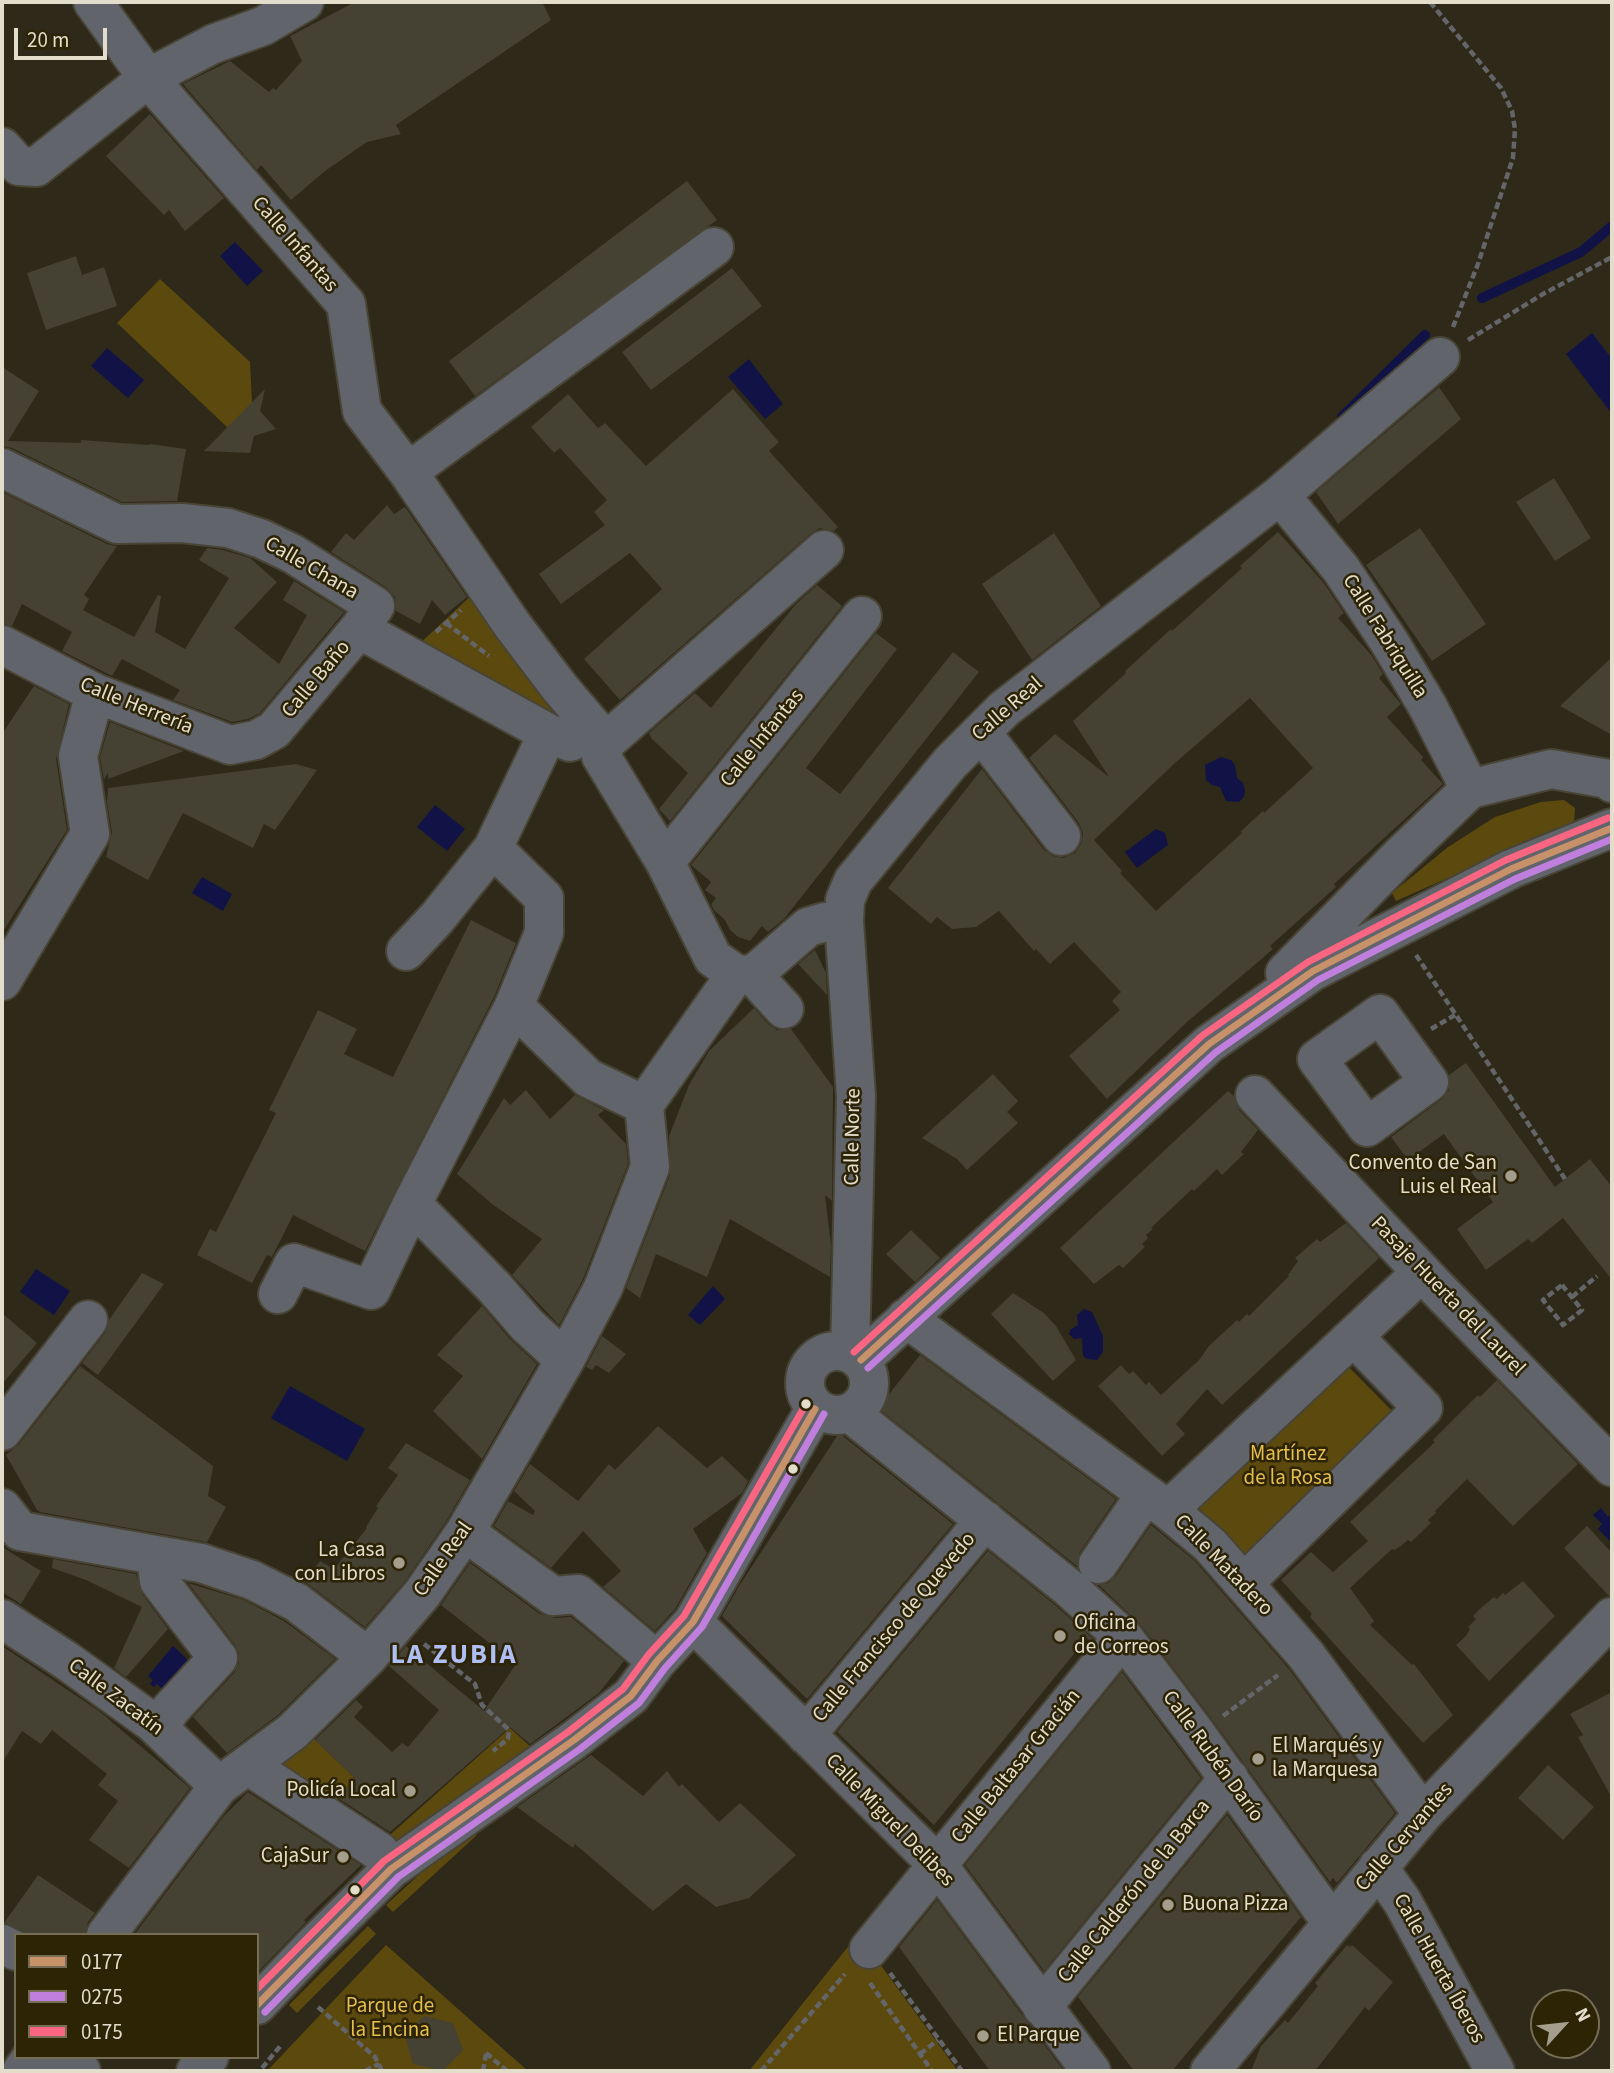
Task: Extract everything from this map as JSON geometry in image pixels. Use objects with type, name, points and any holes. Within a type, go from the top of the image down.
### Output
[{"type":"street","name":"Calle Infantas","points":[[93,2],[148,78],[346,304],[362,411],[603,749],[713,958],[744,974],[784,1009]]},
{"type":"street","points":[[2,147],[19,166],[36,167],[148,78],[213,44],[263,26],[304,2]]},
{"type":"street","points":[[408,472],[714,247]]},
{"type":"street","name":"Calle Real","points":[[844,922],[845,900],[853,881],[950,763],[1004,709],[1280,495],[1440,357]]},
{"type":"street","name":"Calle Chana","points":[[2,468],[117,524],[182,523],[228,528],[262,539],[293,554],[375,606],[359,629],[548,733],[603,749]]},
{"type":"street","name":"Calle Fabriquilla","points":[[1280,495],[1341,569],[1390,643],[1429,707],[1470,789]]},
{"type":"street","points":[[603,749],[824,550]]},
{"type":"street","name":"Calle Infantas","points":[[664,862],[862,616]]},
{"type":"street","name":"Calle Baño","points":[[274,730],[359,629]]},
{"type":"street","name":"Calle Herrería","points":[[2,645],[95,693],[230,745],[256,740],[274,730]]},
{"type":"street","points":[[2,981],[90,834],[78,756],[95,693]]},
{"type":"street","points":[[981,732],[1061,836]]},
{"type":"street","points":[[405,951],[438,918],[493,848],[548,733]]},
{"type":"street","points":[[1231,1028],[1470,789],[1551,769],[1608,779],[1612,783]]},
{"type":"street","points":[[856,1357],[906,1318],[1209,1044],[1231,1028],[1313,971],[1511,869],[1612,828]]},
{"type":"street","points":[[278,1294],[294,1264],[371,1290],[514,1006],[544,933],[544,898],[493,848]]},
{"type":"street","points":[[514,1006],[588,1078],[645,1105],[744,974],[808,927],[825,922],[844,922]]},
{"type":"street","name":"Calle Norte","points":[[844,922],[856,1096],[856,1357]]},
{"type":"street","name":"Pasaje Huerta del Laurel","points":[[1255,1095],[1422,1272],[1612,1466]]},
{"type":"street","name":"Calle Real","points":[[108,1933],[234,1776],[292,1731],[368,1657],[422,1594],[466,1532],[604,1288],[650,1167],[645,1105]]},
{"type":"street","points":[[412,1204],[494,1287],[527,1325],[565,1360]]},
{"type":"street","points":[[1098,1564],[1157,1502],[1354,1337],[1422,1272]]},
{"type":"street","name":"Calle Matadero","points":[[906,1318],[1157,1502],[1210,1545],[1306,1655],[1423,1814]]},
{"type":"street","points":[[2,1431],[88,1320]]},
{"type":"street","points":[[1244,1583],[1423,1408],[1354,1337]]},
{"type":"street","points":[[259,2003],[391,1869],[584,1733],[631,1696],[657,1661],[693,1622],[812,1415],[866,1399],[870,1379],[856,1357],[831,1350],[815,1358],[805,1374],[805,1393],[812,1415]]},
{"type":"street","name":"Calle Rubén Darío","points":[[812,1415],[985,1520],[1124,1637],[1332,1923]]},
{"type":"street","points":[[2,1507],[20,1531],[201,1563],[252,1580],[296,1602],[368,1657]]},
{"type":"street","name":"Calle Francisco de Quevedo","points":[[806,1735],[985,1520]]},
{"type":"street","points":[[466,1532],[553,1596],[578,1594],[657,1661]]},
{"type":"street","points":[[156,1557],[159,1581],[218,1658],[170,1710],[159,1729]]},
{"type":"street","name":"Calle Zacatín","points":[[2,1619],[67,1661],[159,1729],[234,1776],[380,1852],[391,1869]]},
{"type":"street","name":"Calle Miguel Delibes","points":[[693,1622],[937,1864],[1091,2071]]},
{"type":"street","name":"Calle Cervantes","points":[[1210,2071],[1423,1814],[1610,1625]]},
{"type":"street","name":"Calle Baltasar Gracián","points":[[864,1953],[1124,1637]]},
{"type":"street","name":"Calle Calderón de la Barca","points":[[1042,2007],[1228,1778]]},
{"type":"street","name":"Calle Huerta Íberos","points":[[1378,1867],[1402,1901],[1495,2071]]},
{"type":"street","points":[[64,2059],[81,2071]]},
{"type":"path","points":[[1430,2],[1501,88],[1512,111],[1516,129],[1513,158],[1487,237],[1440,357]]},
{"type":"path","points":[[1440,357],[1543,294],[1612,257]]},
{"type":"path","points":[[410,656],[486,588]]},
{"type":"path","points":[[1416,955],[1565,1179]]},
{"type":"path","points":[[1572,1297],[1597,1276]]},
{"type":"path","points":[[1562,1285],[1572,1297],[1582,1310],[1563,1325],[1543,1300],[1562,1285]]},
{"type":"path","points":[[397,1623],[475,1684],[482,1705],[509,1730],[508,1738],[488,1756]]},
{"type":"path","points":[[1197,1735],[1306,1655]]},
{"type":"path","points":[[864,1953],[939,2039],[962,2071]]},
{"type":"path","points":[[864,1953],[932,2071]]},
{"type":"path","points":[[761,2071],[864,1953]]},
{"type":"path","points":[[317,2007],[375,2057],[382,2071]]},
{"type":"path","points":[[920,2054],[939,2039]]},
{"type":"path","points":[[262,2068],[282,2044]]},
{"type":"path","points":[[484,2071],[486,2053],[507,2071]]},
{"type":"path","points":[[365,2071],[379,2064]]},
{"type":"green space","points":[[160,279],[250,362],[252,403],[228,428],[117,323]]},
{"type":"green space","points":[[477,590],[568,719],[561,729],[416,647]]},
{"type":"green space","points":[[1564,800],[1575,808],[1574,822],[1396,901],[1392,893],[1448,847],[1495,817],[1541,802]]},
{"type":"green space","name":"Martínez de la Rosa","points":[[1342,1360],[1396,1415],[1249,1559],[1195,1504]]},
{"type":"green space","points":[[510,1728],[531,1747],[383,1857],[373,1850]]},
{"type":"green space","points":[[310,1735],[355,1778],[324,1816],[267,1774]]},
{"type":"green space","points":[[470,1828],[476,1836],[393,1912],[386,1905]]},
{"type":"green space","points":[[368,1926],[376,1934],[297,2013],[289,2005]]},
{"type":"green space","points":[[858,1934],[958,2071],[749,2071]]},
{"type":"green space","name":"Parque de la Encina","points":[[386,1945],[528,2071],[267,2071]]},
{"type":"shaded area","points":[[235,242],[263,271],[247,286],[220,256]]},
{"type":"shaded area","points":[[1592,333],[1612,359],[1612,414],[1566,354]]},
{"type":"shaded area","points":[[107,348],[144,380],[128,398],[91,366]]},
{"type":"shaded area","points":[[749,359],[783,404],[765,419],[728,377]]},
{"type":"shaded area","points":[[1221,757],[1231,760],[1235,765],[1237,778],[1243,783],[1244,797],[1239,802],[1226,801],[1220,787],[1206,780],[1205,765]]},
{"type":"shaded area","points":[[435,805],[465,829],[447,851],[417,827]]},
{"type":"shaded area","points":[[1156,829],[1165,833],[1168,845],[1137,868],[1125,852]]},
{"type":"shaded area","points":[[202,877],[232,894],[223,911],[192,893]]},
{"type":"shaded area","points":[[36,1269],[70,1291],[54,1315],[20,1292]]},
{"type":"shaded area","points":[[713,1286],[725,1299],[700,1325],[688,1315]]},
{"type":"shaded area","points":[[1084,1309],[1092,1312],[1103,1336],[1103,1352],[1097,1360],[1083,1356],[1082,1338],[1074,1339],[1069,1334],[1070,1330],[1078,1325],[1077,1315]]},
{"type":"shaded area","points":[[290,1386],[365,1429],[347,1461],[271,1418]]},
{"type":"shaded area","points":[[1601,1508],[1608,1517],[1612,1513],[1612,1543],[1598,1529],[1602,1524],[1593,1515]]},
{"type":"shaded area","points":[[173,1646],[188,1660],[162,1689],[157,1684],[154,1687],[150,1684],[153,1680],[148,1676]]},
{"type":"building","points":[[355,2],[542,2],[551,20],[396,125],[401,134],[367,142],[325,171],[291,200],[261,165],[257,170],[183,84],[230,61],[269,92],[273,88],[276,90],[302,61],[290,36]]},
{"type":"building","points":[[150,114],[224,198],[185,231],[169,210],[164,215],[106,156]]},
{"type":"building","points":[[687,181],[717,220],[475,396],[449,361]]},
{"type":"building","points":[[76,256],[82,275],[104,267],[117,306],[46,330],[27,273]]},
{"type":"building","points":[[732,268],[762,306],[651,390],[622,352]]},
{"type":"building","points":[[2,367],[39,391],[8,441],[81,443],[81,440],[186,449],[177,501],[122,502],[12,448],[2,446]]},
{"type":"building","points":[[1439,387],[1461,419],[1338,524],[1316,492]]},
{"type":"building","points":[[265,389],[260,411],[276,429],[254,436],[250,453],[204,451]]},
{"type":"building","points":[[733,389],[779,442],[769,451],[838,527],[834,531],[820,528],[810,534],[620,700],[584,659],[662,589],[630,553],[561,604],[539,574],[605,525],[594,512],[607,500],[560,448],[554,453],[531,427],[568,394],[598,428],[605,423],[646,466]]},
{"type":"building","points":[[1554,478],[1591,538],[1555,561],[1516,502]]},
{"type":"building","points":[[2,492],[107,544],[117,546],[84,595],[89,599],[83,610],[134,637],[158,595],[161,596],[155,632],[185,649],[229,578],[199,560],[207,548],[250,558],[277,582],[234,628],[279,664],[307,615],[283,600],[294,581],[344,612],[260,713],[232,722],[173,700],[180,690],[122,659],[112,676],[62,651],[72,632],[22,604],[12,626],[2,623]]},
{"type":"building","points":[[387,505],[394,514],[405,507],[467,597],[445,615],[432,600],[420,624],[396,611],[395,597],[387,588],[331,552],[346,533],[354,540]]},
{"type":"building","points":[[1420,528],[1486,624],[1432,661],[1366,565]]},
{"type":"building","points":[[1278,532],[1323,582],[1344,613],[1338,618],[1372,656],[1383,674],[1379,678],[1401,704],[1387,717],[1443,784],[1270,946],[1273,949],[1187,1022],[1107,1099],[1069,1056],[1120,1010],[1112,1001],[1121,992],[1074,942],[1050,964],[1036,949],[1034,951],[999,911],[976,927],[952,929],[937,917],[931,924],[888,888],[982,769],[1044,850],[1063,858],[1075,853],[1083,834],[1079,823],[1029,758],[1055,734],[1109,777],[1073,721],[1171,629],[1172,631],[1242,568],[1240,566]],"holes":[[[1250,698],[1313,768],[1156,911],[1120,873],[1122,871],[1094,840],[1175,763]]]},
{"type":"building","points":[[1054,533],[1101,606],[1032,660],[982,584]]},
{"type":"building","points":[[817,585],[842,606],[670,821],[659,809],[688,773],[649,733],[695,693],[711,708],[796,604]]},
{"type":"building","points":[[876,633],[897,649],[806,768],[840,794],[953,652],[979,672],[784,919],[768,932],[762,926],[750,941],[738,937],[711,904],[716,898],[705,890],[711,882],[691,865]]},
{"type":"building","points":[[1612,657],[1612,735],[1560,706]]},
{"type":"building","points":[[34,686],[69,704],[56,759],[67,830],[2,933],[2,734]]},
{"type":"building","points":[[110,722],[184,751],[108,779],[108,773],[104,780],[100,757]]},
{"type":"building","points":[[296,764],[317,770],[275,830],[264,824],[253,848],[183,813],[148,880],[106,857],[112,832],[107,803],[108,788]]},
{"type":"building","points":[[471,920],[516,943],[494,997],[365,1251],[293,1215],[272,1257],[267,1255],[252,1283],[197,1255],[210,1229],[216,1232],[276,1113],[269,1110],[318,1010],[357,1029],[344,1054],[393,1077]]},
{"type":"building","points":[[815,950],[826,973],[827,995],[798,964]]},
{"type":"building","points":[[754,1008],[777,1030],[791,1029],[833,1087],[832,1201],[825,1195],[831,1246],[830,1277],[730,1219],[707,1277],[656,1254],[640,1298],[626,1288],[670,1175],[669,1136],[689,1085],[709,1051]]},
{"type":"building","name":"Convento de San Luis el Real","points":[[1466,1063],[1555,1187],[1590,1159],[1612,1187],[1612,1280],[1563,1218],[1532,1243],[1528,1239],[1486,1270],[1457,1229],[1493,1202],[1444,1134],[1408,1160],[1391,1137],[1442,1099],[1449,1090],[1449,1075]]},
{"type":"building","points":[[993,1074],[1018,1101],[1007,1112],[1018,1123],[967,1170],[957,1159],[922,1138]]},
{"type":"building","points":[[526,1090],[550,1119],[575,1095],[604,1110],[598,1115],[626,1144],[628,1164],[583,1279],[559,1325],[512,1275],[542,1239],[492,1204],[457,1174],[504,1098],[510,1105]]},
{"type":"building","points":[[1228,1091],[1234,1096],[1239,1110],[1258,1130],[1241,1152],[1244,1154],[1222,1175],[1217,1169],[1194,1191],[1192,1189],[1151,1228],[1153,1229],[1146,1235],[1148,1238],[1142,1244],[1145,1247],[1123,1268],[1119,1265],[1094,1284],[1060,1248]]},
{"type":"building","points":[[1346,1223],[1379,1258],[1222,1405],[1207,1389],[1176,1424],[1185,1434],[1162,1456],[1098,1386],[1121,1365],[1129,1374],[1133,1371],[1146,1385],[1149,1382],[1161,1395],[1199,1360],[1209,1346],[1237,1320],[1239,1322],[1247,1314],[1249,1316],[1289,1276],[1298,1261],[1295,1258],[1317,1239],[1320,1242]]},
{"type":"building","points":[[911,1230],[940,1258],[915,1282],[886,1254]]},
{"type":"building","points":[[142,1273],[164,1284],[98,1375],[82,1363],[105,1333],[109,1320]]},
{"type":"building","points":[[1013,1293],[1044,1313],[1056,1326],[1076,1360],[1053,1381],[991,1314]]},
{"type":"building","points":[[482,1306],[510,1339],[537,1364],[482,1459],[433,1411],[463,1376],[437,1355]]},
{"type":"building","points":[[2,1313],[37,1343],[2,1384]]},
{"type":"building","points":[[602,1336],[626,1354],[609,1373],[596,1365],[592,1370],[586,1367]]},
{"type":"building","points":[[920,1355],[1116,1499],[1080,1552],[1077,1566],[878,1408]]},
{"type":"building","points":[[80,1366],[213,1466],[208,1496],[226,1507],[207,1542],[37,1510],[6,1455],[19,1444]]},
{"type":"building","points":[[1497,1380],[1578,1464],[1513,1526],[1467,1479],[1435,1511],[1428,1520],[1431,1523],[1411,1542],[1408,1540],[1392,1549],[1350,1588],[1374,1621],[1370,1625],[1414,1664],[1453,1715],[1423,1743],[1310,1617],[1312,1614],[1281,1580],[1311,1552],[1333,1572],[1368,1541],[1350,1522],[1435,1442],[1433,1440],[1478,1395],[1480,1397]]},
{"type":"building","points":[[658,1426],[707,1468],[722,1456],[748,1481],[742,1493],[693,1529],[707,1553],[675,1609],[655,1631],[603,1587],[621,1571],[583,1531],[551,1568],[494,1526],[508,1501],[533,1515],[535,1511],[514,1491],[530,1464],[578,1501],[609,1464],[615,1470]]},
{"type":"building","points":[[839,1433],[953,1524],[807,1699],[722,1616]]},
{"type":"building","points":[[406,1443],[470,1480],[447,1520],[405,1581],[365,1627],[304,1581],[320,1561],[334,1569],[367,1528],[378,1508],[376,1506],[398,1475],[388,1468]]},
{"type":"building","points":[[1151,1525],[1195,1561],[1289,1669],[1395,1813],[1337,1883],[1333,1878],[1330,1882],[1140,1624],[1099,1585],[1108,1583],[1116,1576]]},
{"type":"building","points":[[1587,1526],[1612,1553],[1612,1596],[1609,1596],[1564,1548]]},
{"type":"building","points":[[2,1547],[41,1571],[21,1604],[2,1592]]},
{"type":"building","points":[[988,1551],[1093,1639],[1091,1642],[1087,1638],[934,1825],[837,1732]]},
{"type":"building","points":[[53,1559],[136,1574],[142,1594],[168,1629],[126,1677],[114,1668],[142,1607],[86,1580],[52,1568]]},
{"type":"building","points":[[470,1563],[540,1614],[555,1618],[571,1617],[624,1661],[599,1693],[530,1744],[510,1727],[390,1832],[338,1798],[355,1778],[315,1740],[356,1700],[363,1707],[354,1717],[392,1752],[402,1743],[408,1747],[439,1710],[389,1666],[406,1646],[484,1711],[516,1664],[441,1605]]},
{"type":"building","points":[[1523,1581],[1555,1616],[1489,1681],[1456,1645],[1466,1636],[1470,1629],[1468,1627],[1476,1619],[1473,1616],[1482,1607],[1494,1597],[1497,1599],[1503,1593],[1505,1595]]},
{"type":"building","points":[[188,1583],[244,1600],[284,1621],[335,1659],[278,1715],[227,1753],[193,1717],[234,1673],[239,1663],[239,1653]]},
{"type":"building","points":[[2,1646],[99,1711],[190,1788],[129,1868],[89,1840],[118,1801],[98,1785],[107,1774],[52,1730],[41,1744],[22,1731],[2,1763]]},
{"type":"building","points":[[1122,1672],[1201,1778],[1044,1971],[965,1865]]},
{"type":"building","points":[[1612,1692],[1612,1798],[1578,1737],[1583,1735],[1570,1714]]},
{"type":"building","points":[[591,1755],[643,1796],[667,1771],[679,1787],[682,1784],[719,1822],[740,1803],[796,1855],[749,1898],[716,1907],[686,1884],[653,1911],[575,1844],[573,1848],[517,1807]]},
{"type":"building","points":[[1548,1765],[1594,1807],[1563,1840],[1518,1798]]},
{"type":"building","points":[[248,1792],[361,1865],[304,1920],[306,1922],[259,1971],[259,1933],[136,1933],[223,1817]]},
{"type":"building","points":[[1227,1815],[1301,1917],[1172,2071],[1134,2071],[1078,1997]]},
{"type":"building","points":[[38,1875],[95,1913],[88,1922],[85,1933],[26,1933],[4,1923]]},
{"type":"building","points":[[937,1900],[1064,2071],[990,2071],[899,1947]]},
{"type":"building","points":[[1347,1945],[1352,1945],[1393,1982],[1369,2011],[1365,2007],[1315,2071],[1251,2071],[1261,2046],[1285,2020],[1288,2023],[1318,1986],[1315,1983]]},
{"type":"building","points":[[424,2016],[453,2023],[463,2050],[443,2071],[413,2064],[405,2036]]},
{"type":"waterway","points":[[1482,298],[1581,252],[1612,226]]},
{"type":"waterway","points":[[1342,417],[1425,335]]},
{"type":"transit line","name":"0175","points":[[854,1352],[1203,1035],[1308,962],[1506,860],[1608,818]]},
{"type":"transit line","name":"0177","points":[[861,1360],[1209,1044],[1313,971],[1511,869],[1612,828]]},
{"type":"transit line","name":"0275","points":[[868,1368],[1216,1052],[1318,980],[1515,879],[1612,839]]},
{"type":"transit line","name":"0175","points":[[259,1987],[384,1861],[568,1732],[623,1689],[649,1654],[684,1616],[806,1404]]},
{"type":"transit line","name":"0177","points":[[259,2003],[391,1869],[574,1740],[631,1696],[657,1661],[693,1622],[815,1409]]},
{"type":"transit line","name":"0275","points":[[265,2012],[398,1877],[580,1749],[639,1703],[665,1668],[702,1627],[824,1414]]},
{"type":"place","name":"Convento de San Luis el Real","points":[[1511,1176]]},
{"type":"place","name":"La Casa con Libros","points":[[399,1563]]},
{"type":"place","name":"Oficina de Correos","points":[[1060,1636]]},
{"type":"place","name":"El Marqués y la Marquesa","points":[[1258,1759]]},
{"type":"place","name":"Policía Local","points":[[410,1791]]},
{"type":"place","name":"CajaSur","points":[[343,1857]]},
{"type":"place","name":"Buona Pizza","points":[[1168,1905]]},
{"type":"place","name":"El Parque","points":[[983,2036]]},
{"type":"district","name":"LA ZUBIA","points":[[454,1657]]}]
